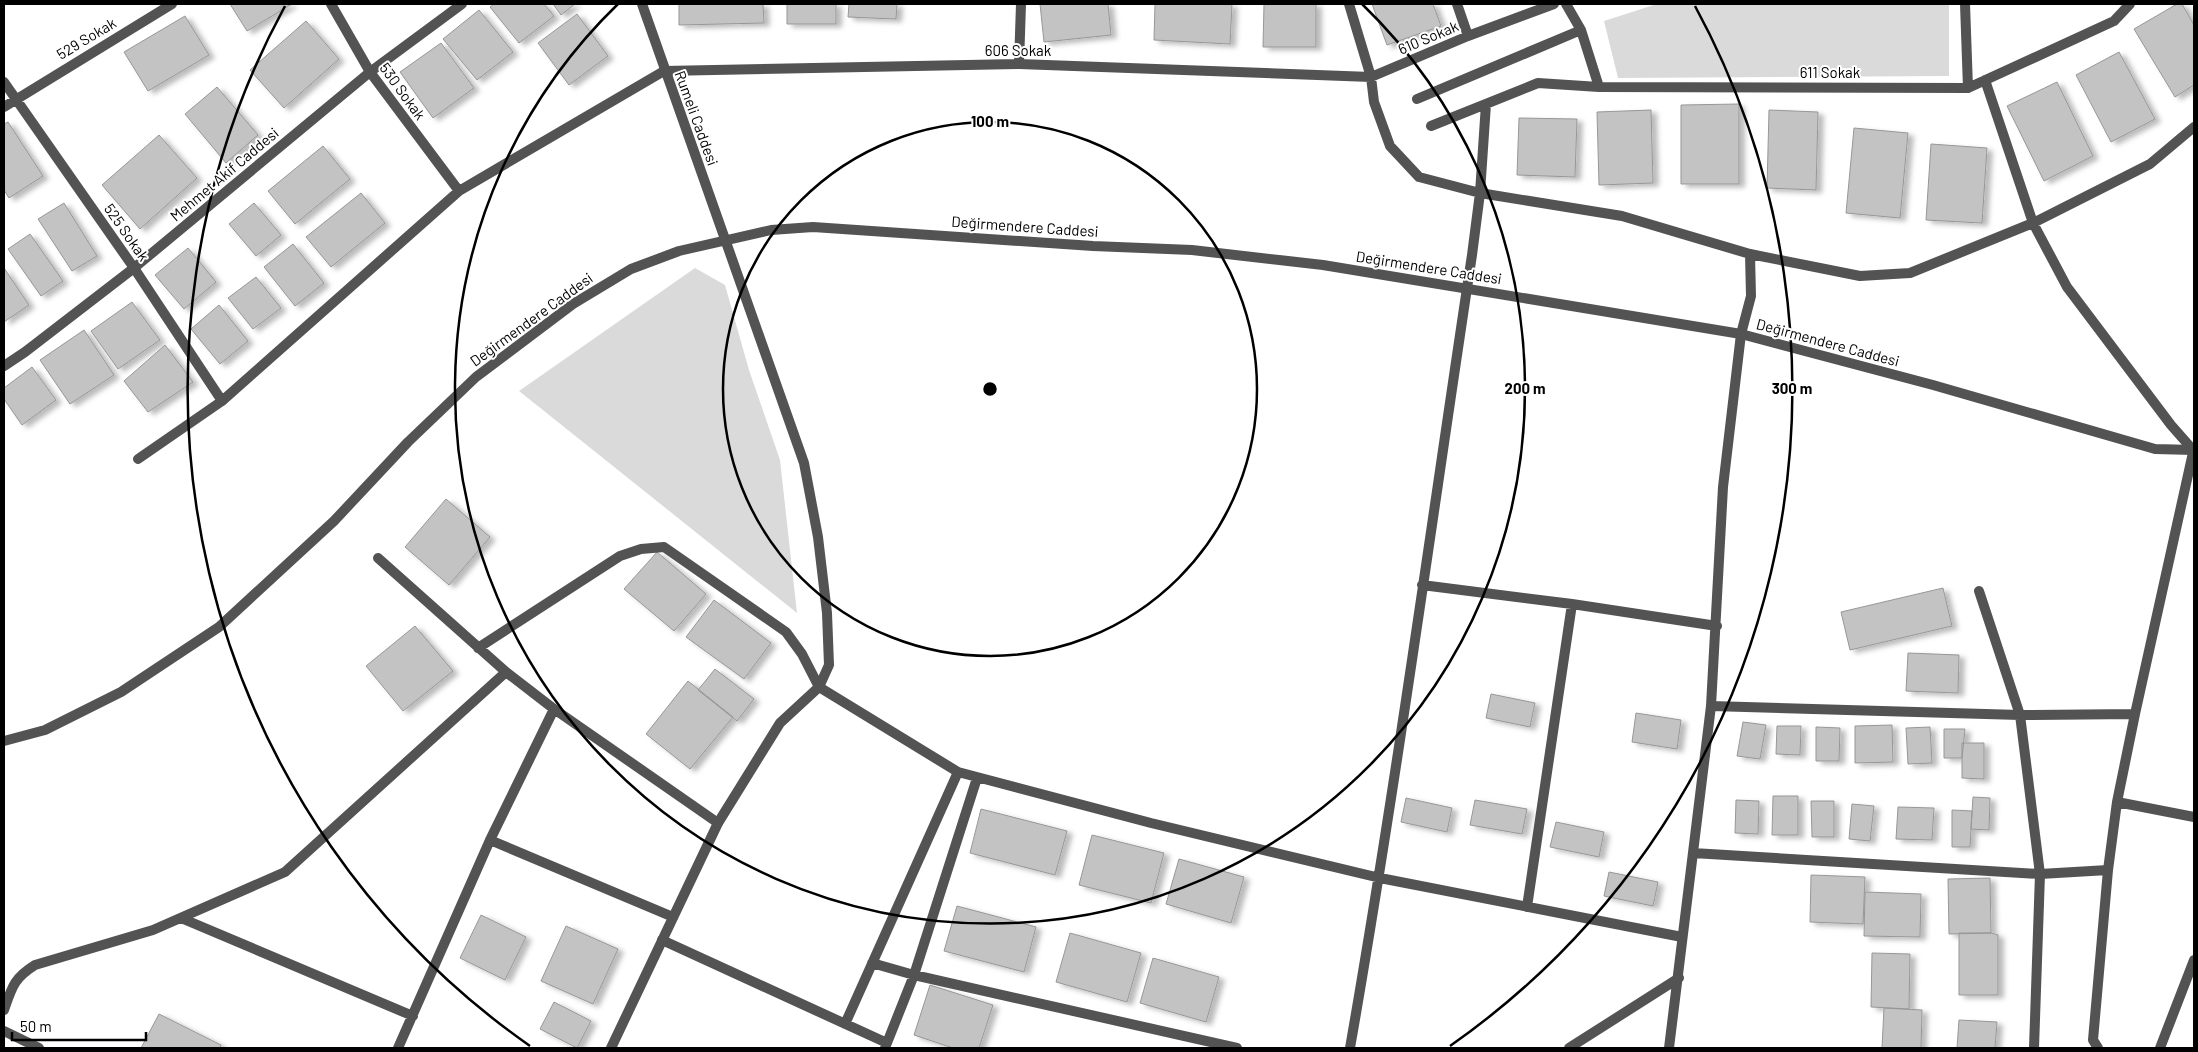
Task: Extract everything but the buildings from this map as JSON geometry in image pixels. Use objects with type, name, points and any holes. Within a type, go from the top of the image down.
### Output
[{"type":"street","name":"529 Sokak","points":[[4,107],[172,4]]},
{"type":"street","name":"530 Sokak","points":[[330,4],[370,72],[459,190]]},
{"type":"street","name":"Mehmet Akif Caddesi","points":[[4,366],[134,268],[370,72],[462,4]]},
{"type":"street","name":"Rumeli Caddesi","points":[[642,4],[664,71],[727,242],[804,463],[818,537],[827,613],[829,665],[819,687]]},
{"type":"street","points":[[1019,64],[1021,4]]},
{"type":"street","points":[[1349,4],[1371,77],[1374,102],[1390,146],[1419,177],[1480,193],[1622,216],[1750,254],[1860,276],[1910,273],[2033,223],[2150,164],[2194,127]]},
{"type":"street","points":[[1457,4],[1468,36]]},
{"type":"street","name":"610 Sokak","points":[[1371,77],[1468,36],[1554,4]]},
{"type":"street","points":[[1566,4],[1581,30],[1598,87]]},
{"type":"street","points":[[1965,4],[1968,88]]},
{"type":"street","name":"611 Sokak","points":[[1431,126],[1538,83],[1598,87],[1968,88],[2114,21],[2130,4]]},
{"type":"street","points":[[1417,99],[1581,30]]},
{"type":"street","name":"606 Sokak","points":[[664,71],[1019,64],[1371,77]]},
{"type":"street","points":[[138,459],[222,401],[459,190],[664,71]]},
{"type":"street","points":[[1985,80],[2033,223],[2068,287],[2171,425],[2194,449],[2117,802],[2108,870],[2094,1040],[2098,1048]]},
{"type":"street","name":"525 Sokak","points":[[4,82],[134,268],[222,401]]},
{"type":"street","points":[[1350,1048],[1380,878],[1467,288],[1480,193],[1486,104]]},
{"type":"street","name":"Değirmendere Caddesi","points":[[4,741],[45,730],[121,692],[219,627],[334,520],[408,442],[476,377],[573,304],[631,269],[679,251],[727,242],[770,230],[813,227],[1093,246],[1192,250],[1323,265],[1741,334],[1933,385],[2155,449],[2194,449]]},
{"type":"street","points":[[1669,1048],[1711,706],[1717,626],[1723,487],[1741,334],[1751,296],[1750,254]]},
{"type":"street","points":[[478,648],[620,556],[641,549],[664,547],[786,632],[802,654],[819,687],[958,772],[1151,823],[1380,878],[1682,936]]},
{"type":"street","points":[[378,558],[506,672],[554,709],[718,823]]},
{"type":"street","points":[[1422,585],[1572,604],[1717,626]]},
{"type":"street","points":[[1979,591],[2020,715],[2040,874],[2034,1048]]},
{"type":"street","points":[[1526,907],[1572,604]]},
{"type":"street","points":[[4,1010],[14,984],[21,973],[35,965],[153,930],[285,872],[506,672]]},
{"type":"street","points":[[611,1048],[718,823],[780,723],[819,687]]},
{"type":"street","points":[[1711,706],[2020,715],[2135,714]]},
{"type":"street","points":[[398,1048],[490,840],[554,709]]},
{"type":"street","points":[[845,1024],[958,772]]},
{"type":"street","points":[[662,940],[845,1024],[886,1046],[914,975],[978,778]]},
{"type":"street","points":[[2117,802],[2194,817]]},
{"type":"street","points":[[490,840],[673,917]]},
{"type":"street","points":[[1693,853],[2040,874],[2108,870]]},
{"type":"street","points":[[181,918],[413,1016]]},
{"type":"street","points":[[2160,1048],[2194,960]]},
{"type":"street","points":[[872,963],[914,975],[1237,1048]]},
{"type":"street","points":[[1569,1048],[1679,978]]},
{"type":"street","points":[[4,1031],[40,1048]]},
{"type":"shaded area","points":[[1657,4],[1949,4],[1949,76],[1618,78],[1604,21]]},
{"type":"shaded area","points":[[695,268],[725,285],[749,370],[780,460],[797,613],[519,391]]}]
